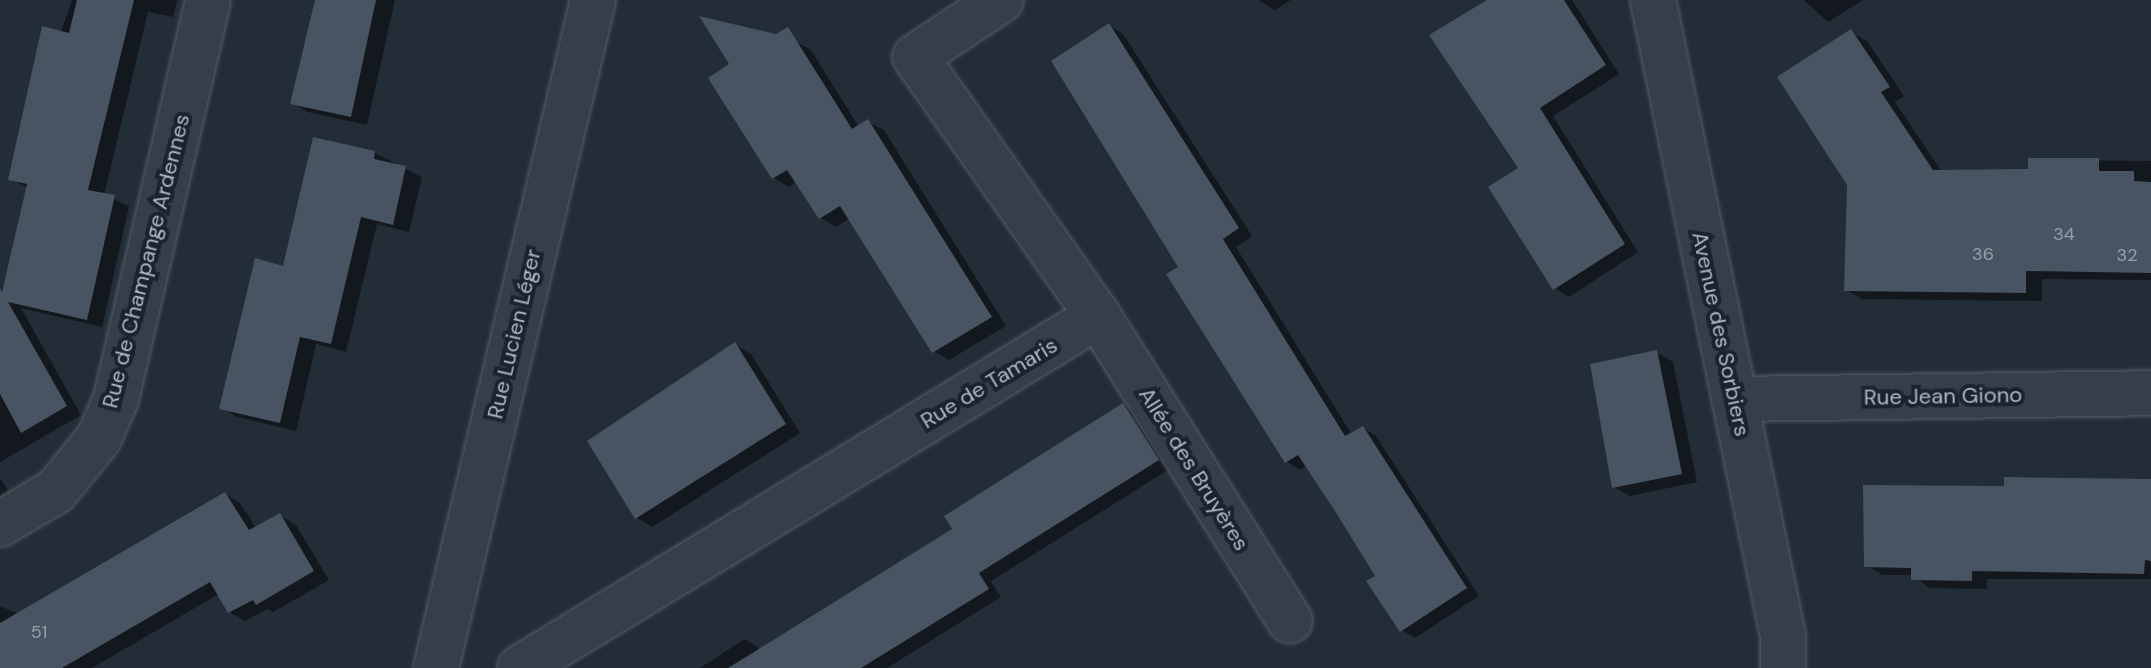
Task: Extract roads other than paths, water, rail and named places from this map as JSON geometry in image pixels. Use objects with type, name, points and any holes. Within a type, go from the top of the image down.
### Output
[{"type":"street","name":"Rue de Champange Ardennes","points":[[0,524],[56,491],[99,438],[116,399],[208,0]]},
{"type":"street","name":"Rue Lucien Léger","points":[[436,668],[593,0]]},
{"type":"street","points":[[1001,0],[915,57],[1098,316]]},
{"type":"street","name":"Avenue des Sorbiers","points":[[1653,0],[1783,636],[1783,668]]},
{"type":"street","name":"Allée des Bruyères","points":[[1098,316],[1290,621]]},
{"type":"street","name":"Rue de Tamaris","points":[[520,668],[1098,316]]},
{"type":"street","name":"Rue Jean Giono","points":[[1734,399],[2151,393]]}]
